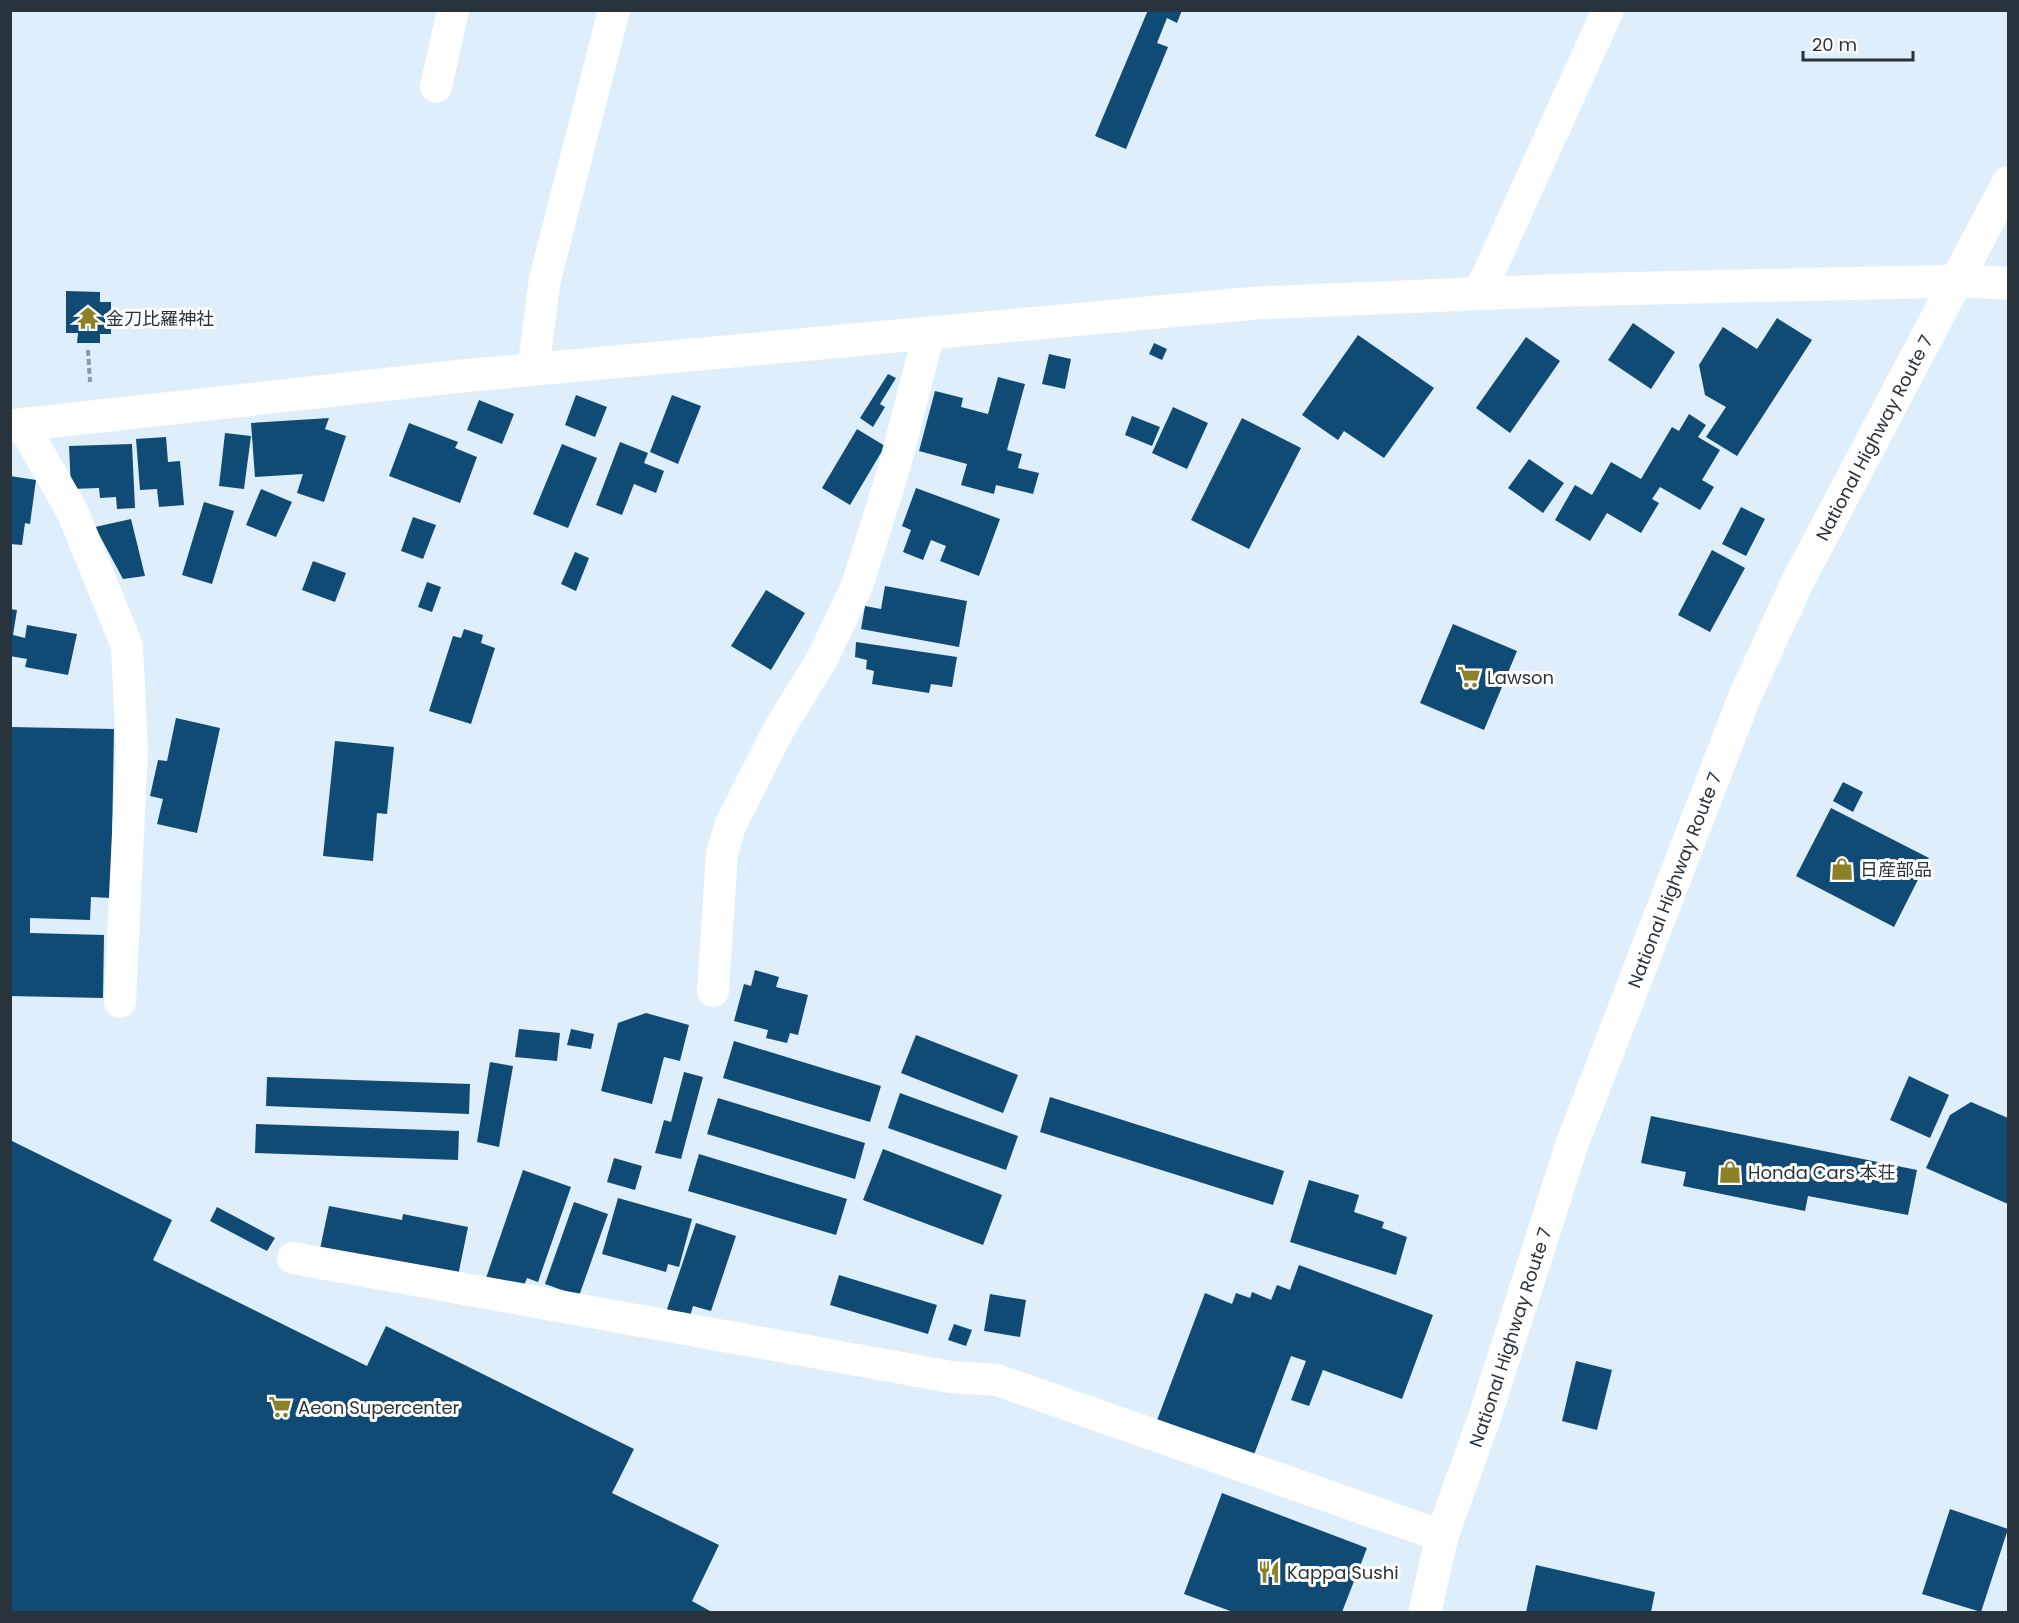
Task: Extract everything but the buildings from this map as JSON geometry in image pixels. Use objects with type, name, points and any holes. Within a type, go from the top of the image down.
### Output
[{"type":"main road","name":"National Highway Route 7","points":[[1425,1612],[1442,1536],[1485,1416],[1572,1144],[1745,696],[1797,584],[2008,183]]},
{"type":"main road","points":[[17,426],[462,376],[1256,303],[1479,294],[1956,281],[2008,283]]},
{"type":"street","points":[[436,87],[453,10]]},
{"type":"street","points":[[533,370],[545,279],[614,10]]},
{"type":"street","points":[[1479,294],[1608,10]]},
{"type":"street","points":[[713,991],[722,854],[730,826],[779,729],[822,659],[857,586],[892,472],[929,333]]},
{"type":"street","points":[[17,426],[73,513],[127,646],[132,750],[120,1002]]},
{"type":"street","points":[[293,1258],[951,1377],[997,1380],[1442,1536]]},
{"type":"place","name":"金刀比羅神社","points":[[88,318]]},
{"type":"place","name":"Lawson","points":[[1469,677]]},
{"type":"place","name":"日産部品","points":[[1842,869]]},
{"type":"place","name":"Honda Cars 本荘","points":[[1730,1172]]},
{"type":"place","name":"Aeon Supercenter","points":[[280,1407]]},
{"type":"place","name":"Kappa Sushi","points":[[1269,1572]]}]
